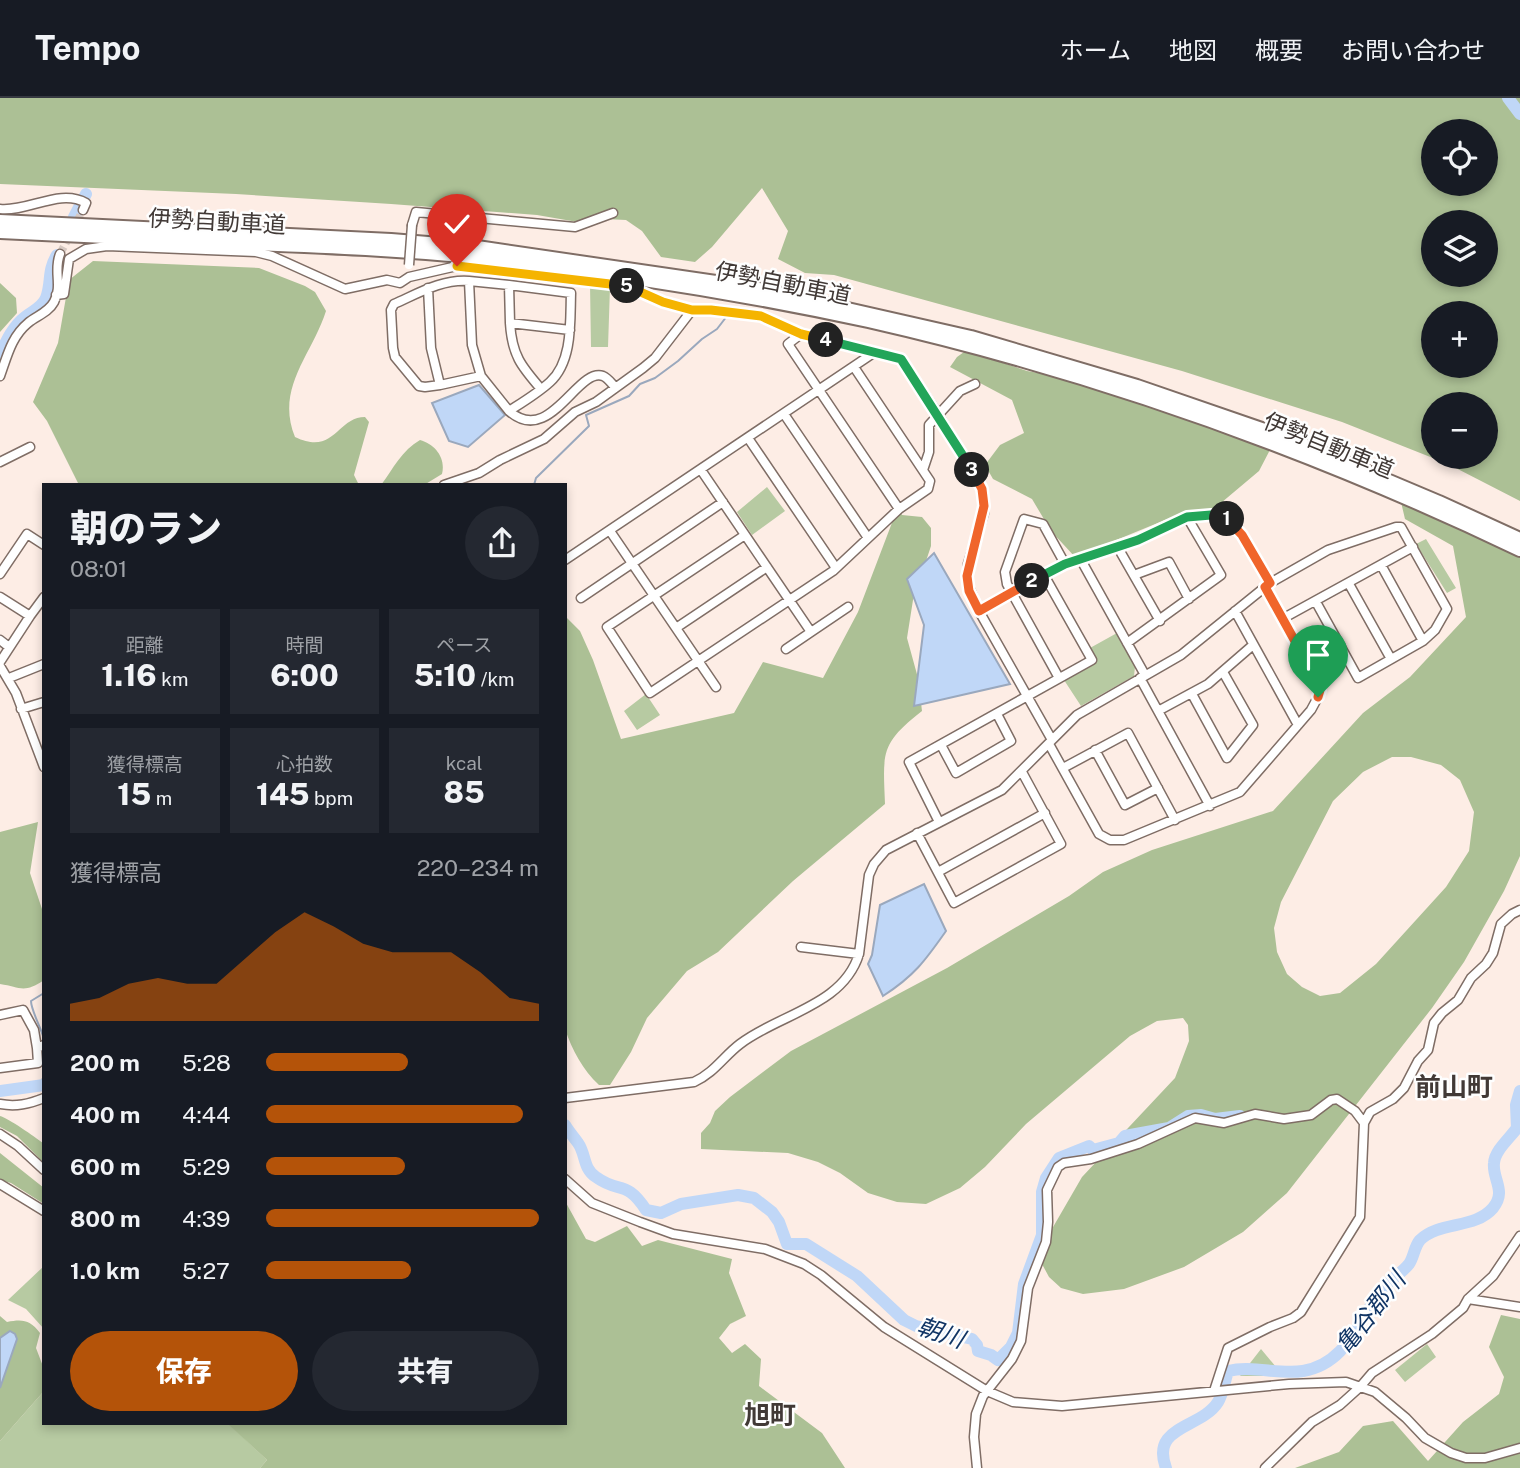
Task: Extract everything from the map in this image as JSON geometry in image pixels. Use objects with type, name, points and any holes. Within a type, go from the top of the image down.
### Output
[{"type":"highway","name":"伊勢自動車道","points":[[0,221],[391,240],[477,247],[709,280],[870,317]]},
{"type":"highway","name":"伊勢自動車道","points":[[0,232],[378,250],[476,258],[666,282],[971,337],[1043,362],[1215,412],[1511,538],[1520,550]]},
{"type":"street","points":[[0,209],[13,209],[67,197],[82,204]]},
{"type":"street","points":[[409,277],[412,225],[416,212],[575,227],[613,214]]},
{"type":"street","points":[[56,295],[65,294],[69,260],[86,249],[107,246],[256,252],[272,256],[345,289],[387,280],[400,283],[409,277],[457,266],[631,287],[663,302],[692,310],[761,316],[801,334],[901,359],[978,480],[984,497],[984,513],[967,576],[969,591],[979,611],[1027,696],[1094,826],[1104,838],[1124,840],[1240,792],[1311,710],[1320,690],[1242,535],[1231,521],[1222,516],[1187,517],[1138,540],[1065,564],[979,611]]},
{"type":"street","points":[[0,376],[10,344],[26,324],[48,309],[56,295],[59,281],[56,264],[60,254]]},
{"type":"street","points":[[494,283],[495,271]]},
{"type":"street","points":[[481,376],[419,386],[396,357],[393,348],[391,310],[394,304],[455,280],[571,293],[570,330],[556,376],[509,411]]},
{"type":"street","points":[[469,281],[472,345],[481,376],[518,419],[536,421],[558,407],[590,378],[599,375],[606,377],[615,387]]},
{"type":"street","points":[[509,285],[513,351],[541,389]]},
{"type":"street","points":[[428,289],[431,348],[440,384]]},
{"type":"street","points":[[449,483],[480,473],[544,439],[575,412],[596,402],[654,358],[692,310]]},
{"type":"street","points":[[510,323],[570,330]]},
{"type":"street","points":[[801,334],[788,344],[899,509]]},
{"type":"street","points":[[567,559],[874,352]]},
{"type":"street","points":[[746,535],[607,628],[650,693],[836,568],[899,509],[928,489],[930,481],[854,366]]},
{"type":"street","points":[[923,470],[929,452],[929,425],[960,391],[975,384]]},
{"type":"street","points":[[784,414],[868,538]]},
{"type":"street","points":[[748,438],[836,568]]},
{"type":"street","points":[[0,462],[30,447]]},
{"type":"street","points":[[701,470],[811,632]]},
{"type":"street","points":[[581,598],[723,502]]},
{"type":"street","points":[[1127,643],[1221,575],[1187,517]]},
{"type":"street","points":[[1059,678],[1007,584],[1005,572],[1024,519],[1042,524],[1065,564]]},
{"type":"street","points":[[567,1097],[687,1085],[701,1079],[741,1043],[839,988],[852,972],[859,954],[867,882],[871,869],[890,847],[993,796],[1022,772],[1077,715],[1189,650],[1267,585],[1328,550],[1401,527],[1447,609],[1435,630],[1423,641],[1358,678],[1316,602]]},
{"type":"street","points":[[610,531],[716,687]]},
{"type":"street","points":[[0,574],[27,534],[42,544]]},
{"type":"street","points":[[1282,619],[1413,547]]},
{"type":"street","points":[[1122,553],[1160,621]]},
{"type":"street","points":[[1081,560],[1127,643],[1158,711],[1210,806]]},
{"type":"street","points":[[1134,575],[1169,562],[1189,599]]},
{"type":"street","points":[[1381,565],[1423,641]]},
{"type":"street","points":[[676,628],[767,567]]},
{"type":"street","points":[[939,822],[909,762],[1092,660],[1044,575]]},
{"type":"street","points":[[1349,584],[1391,659]]},
{"type":"street","points":[[0,597],[30,617]]},
{"type":"street","points":[[42,600],[0,664],[9,678],[42,762]]},
{"type":"street","points":[[786,649],[848,607]]},
{"type":"street","points":[[1235,611],[1298,726]]},
{"type":"street","points":[[0,640],[9,647]]},
{"type":"street","points":[[1158,711],[1192,694],[1223,672],[1253,645]]},
{"type":"street","points":[[9,678],[42,665]]},
{"type":"street","points":[[1192,694],[1227,758],[1253,725],[1223,672]]},
{"type":"street","points":[[22,709],[42,703]]},
{"type":"street","points":[[941,745],[956,773],[1011,741],[997,714]]},
{"type":"street","points":[[1063,768],[1128,733],[1175,820]]},
{"type":"street","points":[[1096,750],[1125,805],[1158,788]]},
{"type":"street","points":[[917,833],[954,903],[1061,844],[1022,772]]},
{"type":"street","points":[[938,872],[1045,813]]},
{"type":"street","points":[[1217,1391],[1228,1348],[1301,1312],[1360,1217],[1364,1123],[1370,1112],[1394,1099],[1404,1088],[1418,1061],[1428,1050],[1434,1023],[1458,1000],[1471,978],[1486,964],[1493,953],[1501,924],[1520,911]]},
{"type":"street","points":[[801,947],[859,954]]},
{"type":"street","points":[[0,1015],[23,1010],[41,1046],[38,1063],[0,1068]]},
{"type":"street","points":[[0,1104],[29,1104],[42,1099]]},
{"type":"street","points":[[977,1468],[974,1447],[978,1408],[987,1391],[1012,1359],[1021,1341],[1028,1288],[1046,1242],[1046,1190],[1052,1176],[1064,1163],[1091,1160],[1138,1144],[1195,1118],[1224,1123],[1255,1114],[1284,1119],[1311,1115],[1331,1100],[1337,1099],[1355,1111],[1364,1123]]},
{"type":"street","points":[[0,1134],[42,1168]]},
{"type":"street","points":[[567,1181],[592,1203],[673,1234],[765,1249],[803,1264],[821,1275],[875,1321],[987,1391],[1013,1402],[1062,1406],[1346,1382],[1375,1392],[1425,1438],[1451,1453],[1466,1458],[1485,1458],[1520,1448]]},
{"type":"street","points":[[0,1184],[42,1210]]},
{"type":"street","points":[[1265,1468],[1312,1422],[1340,1405],[1372,1373],[1432,1334],[1462,1308],[1493,1276],[1520,1236]]},
{"type":"street","points":[[1468,1299],[1520,1307]]},
{"type":"green space","points":[[0,98],[1520,98],[1520,501],[1458,469],[1498,469],[1498,392],[1421,392],[1421,453],[1342,422],[1182,371],[834,275],[805,273],[778,259],[788,231],[762,188],[712,247],[695,262],[661,257],[642,231],[626,220],[605,219],[589,224],[537,215],[236,194],[0,184]]},
{"type":"green space","points":[[93,261],[259,268],[315,292],[326,311],[292,387],[290,419],[295,437],[308,442],[319,442],[348,423],[365,417],[369,422],[354,475],[358,483],[78,483],[47,421],[33,402],[58,343],[69,280]]},
{"type":"green space","points":[[0,283],[16,298],[17,313],[0,332]]},
{"type":"green space","points":[[590,284],[610,287],[608,347],[591,347]]},
{"type":"green space","points":[[964,352],[1027,371],[1067,378],[1272,446],[1259,471],[1215,508],[1165,520],[1075,557],[1051,531],[1032,499],[993,479],[985,465],[1000,445],[1024,433],[1012,400],[950,367]]},
{"type":"green space","points":[[420,440],[438,452],[442,462],[442,474],[427,483],[382,483],[403,454]]},
{"type":"green space","points":[[1403,480],[1520,540],[1520,856],[1504,891],[1464,962],[1432,1008],[1287,1193],[1243,1232],[1184,1267],[1124,1289],[1083,1294],[1061,1288],[1049,1277],[1042,1264],[1049,1234],[1082,1177],[1175,1078],[1189,1041],[1188,1025],[1183,1018],[1157,1021],[1130,1036],[1026,1124],[985,1167],[960,1188],[926,1204],[897,1202],[868,1193],[840,1173],[818,1162],[788,1153],[701,1149],[701,1133],[710,1123],[715,1111],[791,1051],[947,968],[1069,896],[1103,872],[1152,850],[1273,811],[1363,713],[1410,677],[1466,617],[1453,546],[1405,519],[1397,485]],"holes":[[[1392,757],[1411,757],[1441,765],[1460,780],[1474,812],[1469,851],[1446,887],[1376,964],[1340,993],[1320,996],[1302,987],[1287,974],[1277,952],[1274,928],[1281,902],[1333,801],[1363,772]]]},
{"type":"green space","points":[[767,487],[785,511],[752,535],[737,512]]},
{"type":"green space","points":[[898,507],[902,515],[922,517],[931,528],[931,546],[913,600],[907,638],[918,678],[922,711],[898,732],[887,750],[884,772],[885,804],[793,881],[718,952],[687,971],[647,1018],[631,1052],[610,1085],[599,1085],[579,1059],[567,1034],[567,618],[580,631],[593,660],[621,739],[734,713],[763,662],[823,678],[858,612]]},
{"type":"green space","points":[[1426,539],[1456,588],[1447,593],[1416,544]]},
{"type":"green space","points":[[1117,633],[1135,667],[1134,676],[1081,706],[1064,680],[1097,662],[1090,648]]},
{"type":"green space","points":[[646,694],[660,715],[637,730],[624,711]]},
{"type":"green space","points":[[38,822],[30,873],[42,909],[42,981],[32,987],[0,984],[0,832]]},
{"type":"green space","points":[[0,1116],[42,1142],[42,1161],[17,1136],[0,1127]]},
{"type":"green space","points":[[0,1153],[42,1186],[42,1203],[11,1183],[0,1180]]},
{"type":"green space","points":[[567,1205],[586,1239],[595,1242],[627,1226],[642,1246],[658,1240],[732,1259],[729,1273],[746,1316],[730,1324],[719,1338],[732,1353],[745,1344],[761,1359],[759,1386],[822,1433],[845,1468],[260,1468],[267,1460],[229,1425],[567,1425]]},
{"type":"green space","points":[[42,1268],[42,1327],[26,1309],[8,1300]]},
{"type":"green space","points":[[1501,1315],[1520,1319],[1520,1468],[1295,1468],[1339,1452],[1363,1426],[1393,1421],[1428,1461],[1463,1422],[1499,1394],[1504,1377],[1489,1347]]},
{"type":"green space","points":[[0,1316],[7,1322],[29,1323],[40,1333],[36,1348],[42,1364],[42,1393],[0,1441]]},
{"type":"green space","points":[[1427,1344],[1436,1357],[1405,1382],[1395,1370]]},
{"type":"green space","points":[[1261,1349],[1276,1367],[1267,1376],[1240,1376]]},
{"type":"green space","points":[[42,1393],[42,1425],[230,1425],[267,1460],[260,1468],[0,1468],[0,1441]]},
{"type":"water","points":[[479,385],[505,415],[468,447],[449,441],[432,403]]},
{"type":"water","points":[[934,553],[1010,684],[914,706],[924,625],[907,579]]},
{"type":"water","points":[[924,884],[946,931],[918,967],[883,996],[868,964],[872,955],[880,905]]},
{"type":"water","points":[[10,1331],[17,1339],[0,1388],[0,1338]]},
{"type":"waterway","name":"亀谷郡川","points":[[1508,98],[1520,114]]},
{"type":"waterway","points":[[74,217],[86,194]]},
{"type":"waterway","points":[[0,355],[17,325],[44,301],[57,255]]},
{"type":"waterway","points":[[535,483],[536,478],[589,426],[586,415],[629,396],[640,384],[655,378],[717,329],[727,316]]},
{"type":"waterway","points":[[42,994],[31,1001],[42,1034]]},
{"type":"waterway","points":[[39,1087],[42,1080]]},
{"type":"waterway","name":"朝川","points":[[0,1091],[42,1085]]},
{"type":"waterway","name":"亀谷郡川","points":[[1166,1468],[1163,1454],[1165,1443],[1171,1435],[1210,1411],[1218,1402],[1228,1371],[1303,1371],[1331,1359],[1350,1339],[1385,1286],[1409,1264],[1420,1240],[1437,1230],[1477,1219],[1493,1208],[1499,1196],[1494,1169],[1495,1158],[1517,1128],[1516,1105],[1520,1091]]},
{"type":"waterway","name":"朝川","points":[[567,1128],[581,1147],[592,1174],[604,1182],[627,1190],[646,1210],[661,1213],[681,1204],[738,1195],[754,1198],[772,1212],[787,1244],[806,1244],[857,1276],[904,1320],[916,1326],[972,1339],[978,1351],[998,1360],[1011,1347],[1018,1333],[1024,1284],[1042,1235],[1042,1192],[1046,1178],[1059,1158],[1089,1146],[1093,1150],[1119,1143],[1125,1136],[1169,1128],[1188,1116],[1201,1115],[1215,1119],[1240,1116]]},
{"type":"tunnel","points":[[60,254],[83,210]]},
{"type":"district","name":"前山町","points":[[1454,1086]]},
{"type":"district","name":"旭町","points":[[770,1414]]},
{"type":"route","points":[[457,266],[631,287],[644,295],[692,310],[761,316],[801,334],[901,359],[938,414],[982,489],[984,513],[968,564],[967,576],[969,591],[979,611],[1065,564],[1138,540],[1187,517],[1222,516],[1237,527],[1270,583],[1265,587],[1317,681],[1320,690],[1318,697]]}]
